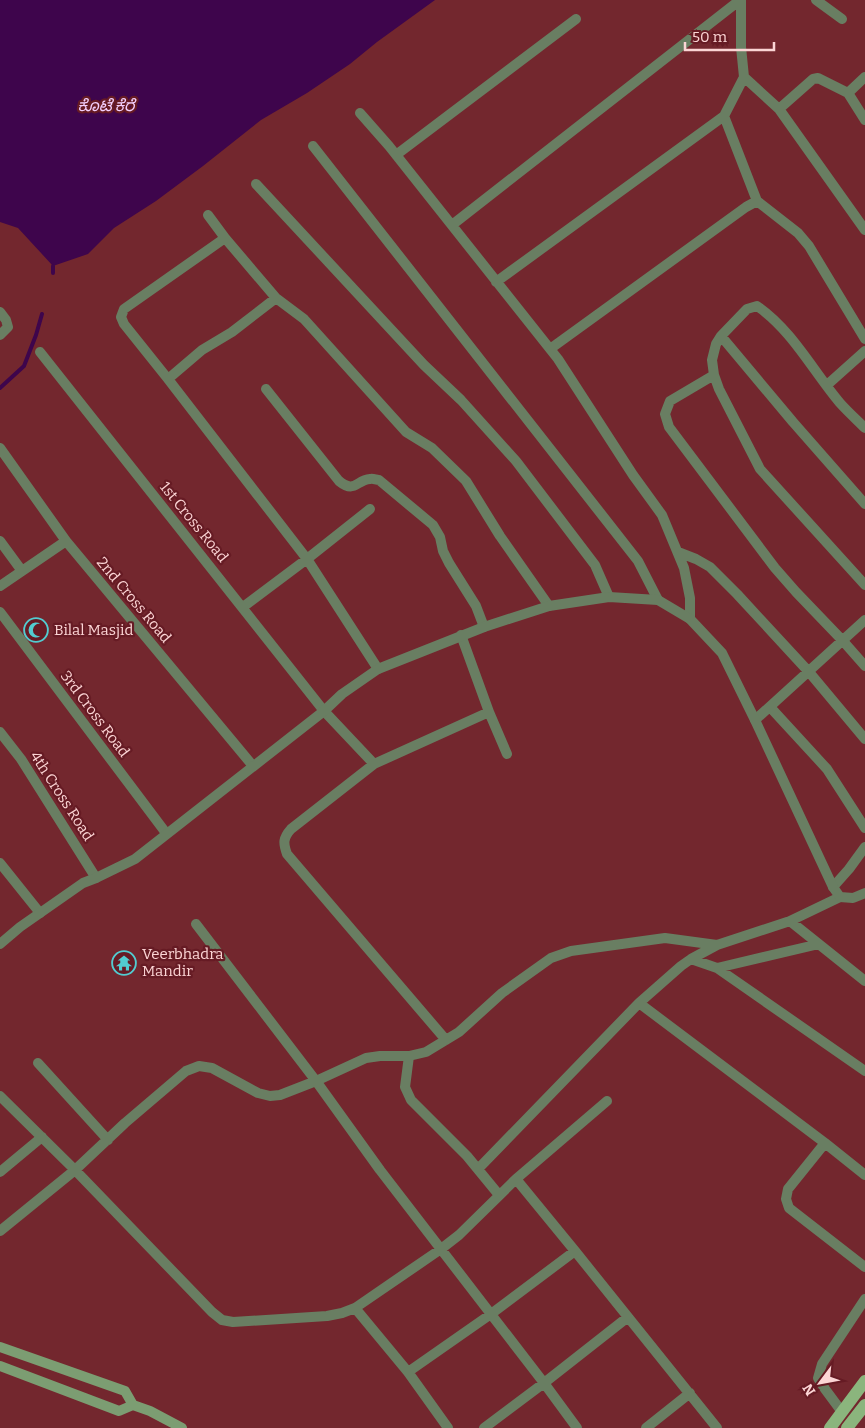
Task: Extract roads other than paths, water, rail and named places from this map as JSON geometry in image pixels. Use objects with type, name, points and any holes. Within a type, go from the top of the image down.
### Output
[{"type":"main road","points":[[0,1347],[125,1391],[133,1405]]},
{"type":"main road","points":[[0,1366],[119,1411],[133,1405],[150,1410],[170,1425],[182,1428]]},
{"type":"main road","points":[[830,1428],[865,1381]]},
{"type":"main road","points":[[847,1428],[865,1404]]},
{"type":"street","points":[[496,282],[724,116],[744,77],[740,0]]},
{"type":"street","points":[[452,225],[740,0]]},
{"type":"street","points":[[816,0],[842,19]]},
{"type":"street","points":[[396,155],[576,19]]},
{"type":"street","points":[[744,77],[779,109],[865,230]]},
{"type":"street","points":[[848,93],[865,77]]},
{"type":"street","points":[[779,109],[813,79],[818,78],[848,93],[865,120]]},
{"type":"street","points":[[360,113],[396,155],[558,359],[633,475],[662,515],[684,568],[690,598],[690,619]]},
{"type":"street","points":[[724,116],[757,201],[798,233],[809,246],[865,339]]},
{"type":"street","points":[[313,146],[638,562],[658,600]]},
{"type":"street","points":[[256,184],[424,365],[461,400],[516,462],[595,565],[610,597]]},
{"type":"street","points":[[550,350],[746,207],[757,201]]},
{"type":"street","points":[[208,215],[276,298],[304,319],[406,432],[432,448],[466,482],[500,536],[549,606]]},
{"type":"street","points":[[225,238],[124,309],[121,317],[124,324],[307,559],[378,669]]},
{"type":"street","points":[[168,379],[202,350],[232,332],[276,298]]},
{"type":"street","points":[[865,428],[841,404],[798,347],[770,314],[757,306],[747,309],[721,336],[716,344],[712,360],[714,375],[719,389],[760,469],[865,585]]},
{"type":"street","points":[[0,312],[6,320],[8,327],[0,335]]},
{"type":"street","points":[[721,336],[792,422],[865,504]]},
{"type":"street","points":[[826,385],[865,351]]},
{"type":"street","name":"1st Cross Road","points":[[40,352],[324,711],[374,764]]},
{"type":"street","points":[[714,375],[670,401],[665,414],[669,427],[776,568],[865,666]]},
{"type":"street","points":[[266,389],[345,486],[352,487],[370,479],[379,480],[433,525],[440,537],[443,551],[476,606],[484,627]]},
{"type":"street","name":"2nd Cross Road","points":[[0,448],[66,541],[253,766]]},
{"type":"street","points":[[243,607],[370,508]]},
{"type":"street","points":[[0,541],[22,571]]},
{"type":"street","points":[[0,586],[66,541]]},
{"type":"street","points":[[678,552],[696,558],[710,567],[809,672],[865,739]]},
{"type":"street","points":[[0,944],[20,927],[83,883],[135,858],[324,711],[342,694],[378,669],[461,635],[549,606],[610,597],[658,600],[690,619],[722,653],[832,887],[840,897]]},
{"type":"street","name":"3rd Cross Road","points":[[0,612],[166,833]]},
{"type":"street","points":[[755,720],[865,620]]},
{"type":"street","points":[[461,635],[489,712],[507,754]]},
{"type":"street","points":[[770,707],[827,769],[865,828]]},
{"type":"street","points":[[446,1040],[287,854],[283,844],[284,836],[291,828],[374,764],[489,712]]},
{"type":"street","name":"4th Cross Road","points":[[0,732],[21,760],[96,878]]},
{"type":"street","points":[[832,887],[849,869],[865,847]]},
{"type":"street","points":[[0,863],[40,914]]},
{"type":"street","points":[[478,1169],[639,1003],[681,966],[717,946],[790,921],[840,897],[853,898],[865,893]]},
{"type":"street","points":[[790,921],[865,981]]},
{"type":"street","points":[[196,924],[316,1081],[380,1170],[577,1428]]},
{"type":"street","points":[[0,1231],[75,1170],[186,1071],[199,1066],[212,1068],[258,1093],[270,1096],[280,1095],[366,1058],[409,1056],[426,1052],[459,1032],[502,993],[550,958],[561,953],[665,938],[717,946]]},
{"type":"street","points":[[718,968],[818,944]]},
{"type":"street","points":[[691,959],[718,968],[865,1071]]},
{"type":"street","points":[[639,1003],[865,1175]]},
{"type":"street","points":[[409,1056],[405,1087],[411,1100],[478,1169],[500,1195]]},
{"type":"street","points":[[38,1063],[108,1140]]},
{"type":"street","points":[[0,1096],[75,1170],[212,1312],[222,1320],[233,1322],[327,1316],[355,1308],[459,1235],[516,1179],[608,1101]]},
{"type":"street","points":[[0,1172],[42,1137]]},
{"type":"street","points":[[825,1143],[788,1189],[786,1199],[789,1208],[865,1267]]},
{"type":"street","points":[[516,1179],[717,1428]]},
{"type":"street","points":[[408,1372],[491,1314],[575,1251]]},
{"type":"street","points":[[842,1412],[818,1378],[822,1364],[865,1299]]},
{"type":"street","points":[[355,1308],[408,1372],[448,1428]]},
{"type":"street","points":[[484,1428],[628,1316]]},
{"type":"street","points":[[646,1428],[690,1393]]},
{"type":"water","name":"ಕೊಟೆ ಕೆರೆ","points":[[0,0],[435,0],[350,64],[307,93],[261,120],[156,201],[114,228],[88,254],[53,266],[18,228],[0,222]]},
{"type":"waterway","points":[[53,266],[53,273]]},
{"type":"waterway","points":[[0,388],[24,366],[42,314]]},
{"type":"place","name":"Bilal Masjid","points":[[36,630]]},
{"type":"place","name":"Veerbhadra Mandir","points":[[124,963]]}]
